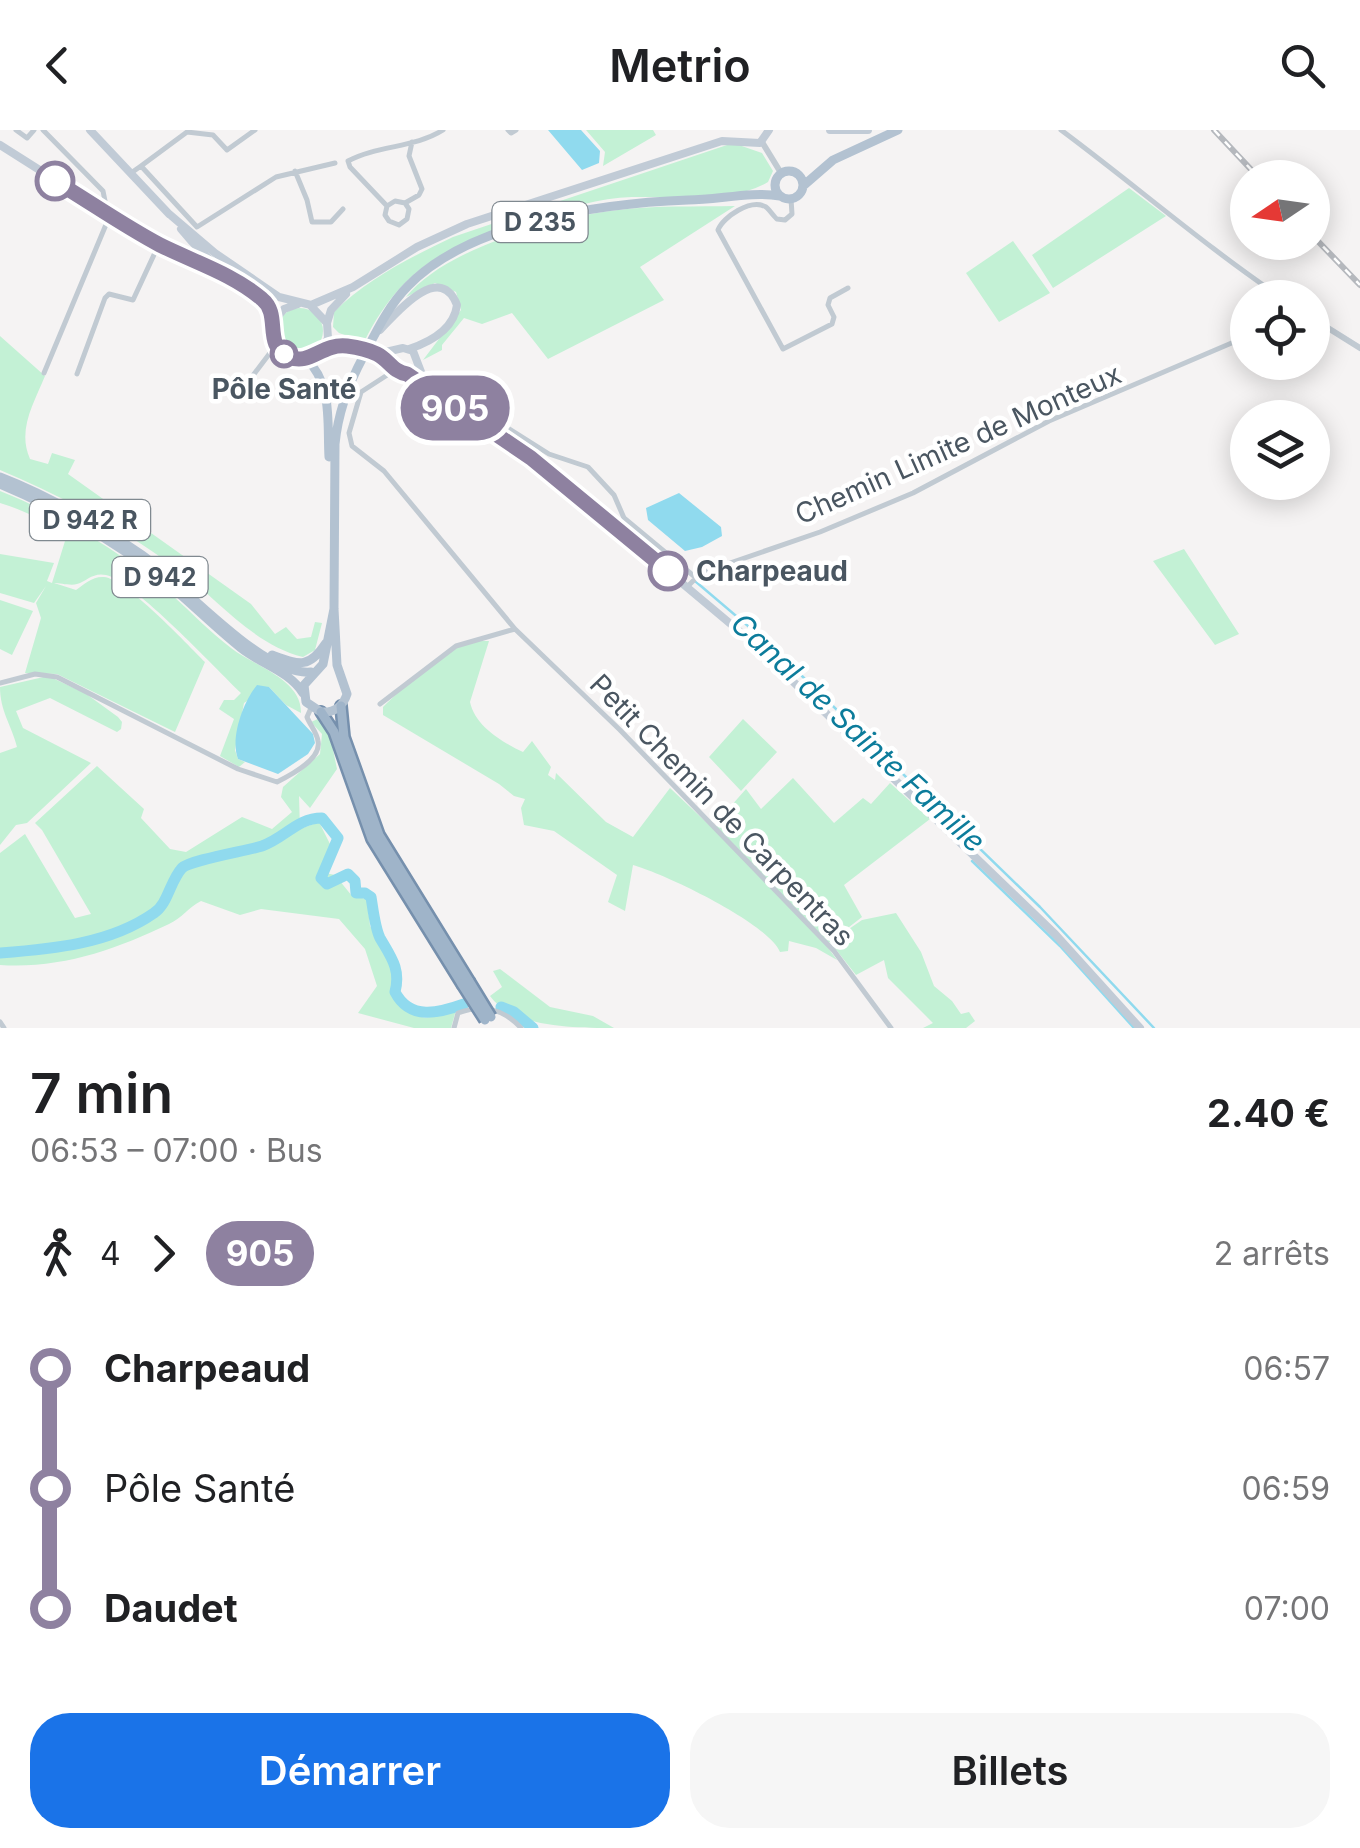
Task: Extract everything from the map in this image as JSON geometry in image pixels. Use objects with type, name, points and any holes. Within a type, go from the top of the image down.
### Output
[{"type":"highway","points":[[341,706],[344,737],[379,835],[465,983]]},
{"type":"highway","points":[[316,710],[334,732],[372,839],[489,1022],[499,1028]]},
{"type":"main road","points":[[90,130],[208,258],[267,303],[275,320]]},
{"type":"main road","points":[[168,213],[279,297],[310,305],[353,287],[417,248],[468,224],[722,141],[739,130],[746,140]]},
{"type":"main road","points":[[722,141],[762,142],[769,130]]},
{"type":"main road","points":[[830,130],[868,130]]},
{"type":"main road","points":[[825,165],[800,194],[786,198],[778,177],[825,165],[898,130]]},
{"type":"main road","points":[[0,146],[159,244],[206,264],[254,293]]},
{"type":"main road","points":[[796,172],[803,186]]},
{"type":"main road","name":"D 235","points":[[748,196],[778,177]]},
{"type":"main road","name":"D 235","points":[[334,610],[334,479],[336,431],[342,405],[388,310],[410,284],[434,264],[475,242],[604,205],[748,196],[786,198]]},
{"type":"main road","points":[[176,249],[184,246],[187,236]]},
{"type":"main road","points":[[159,244],[243,273]]},
{"type":"main road","points":[[323,348],[331,310],[353,287]]},
{"type":"main road","points":[[373,337],[416,296],[438,287],[450,293],[457,310],[451,322],[407,374]]},
{"type":"main road","points":[[298,304],[284,308],[272,333],[276,345],[290,358],[306,359],[323,348],[349,346],[376,354],[525,454],[751,641],[1055,934],[1140,1028]]},
{"type":"main road","points":[[310,305],[349,346]]},
{"type":"main road","points":[[376,354],[409,349],[432,340]]},
{"type":"main road","points":[[409,349],[430,391]]},
{"type":"main road","points":[[394,367],[396,352]]},
{"type":"main road","points":[[306,359],[320,372],[324,387],[334,479]]},
{"type":"main road","name":"D 942 R","points":[[0,480],[90,520],[147,558],[258,651],[300,673],[317,670]]},
{"type":"main road","name":"D 942","points":[[0,480],[74,518],[116,545],[156,574],[251,656],[292,679],[303,693]]},
{"type":"main road","points":[[317,670],[333,670],[347,686],[341,706],[334,711],[316,710],[303,693],[307,677],[317,670],[328,641],[334,610]]},
{"type":"main road","points":[[334,610],[340,675]]},
{"type":"main road","points":[[258,651],[304,663],[316,658],[328,641]]},
{"type":"street","points":[[16,130],[27,138],[34,130]]},
{"type":"street","points":[[43,130],[103,192],[105,200],[100,208]]},
{"type":"street","points":[[131,174],[187,131],[214,135],[228,150],[255,130]]},
{"type":"street","points":[[405,203],[408,217],[399,224],[388,220],[387,206],[348,161],[372,150],[428,139],[443,130]]},
{"type":"street","points":[[1061,130],[1257,280]]},
{"type":"street","points":[[387,206],[395,200],[405,203],[419,196],[422,189],[409,156],[412,142]]},
{"type":"street","points":[[762,142],[778,177]]},
{"type":"street","points":[[141,166],[197,227],[265,184],[295,171],[335,164]]},
{"type":"street","points":[[295,171],[308,200],[312,222],[331,222],[343,209]]},
{"type":"street","points":[[786,198],[792,214],[785,220],[776,219],[768,208],[758,205],[731,215],[718,230],[783,349],[832,324],[830,298],[848,288]]},
{"type":"street","points":[[44,373],[110,214]]},
{"type":"street","points":[[77,374],[106,298],[110,294],[133,300],[159,244]]},
{"type":"street","points":[[1330,329],[1360,348]]},
{"type":"street","name":"Chemin Limite de Monteux","points":[[687,587],[696,577],[820,532],[912,493],[1041,425],[1230,344]]},
{"type":"street","points":[[248,382],[276,345]]},
{"type":"street","name":"Petit Chemin de Carpentras","points":[[394,367],[361,392],[349,434],[352,446],[384,471],[515,629],[631,740],[834,952],[890,1028]]},
{"type":"street","points":[[430,391],[441,386],[549,454],[588,467],[614,495],[624,518],[696,577]]},
{"type":"street","points":[[380,704],[456,646],[515,629]]},
{"type":"street","points":[[0,682],[36,674],[56,677],[238,769],[277,782],[318,750],[318,738],[308,720],[316,710]]},
{"type":"street","points":[[454,1028],[458,1013],[484,1009],[502,1011],[521,1028]]},
{"type":"green space","points":[[586,130],[653,130],[656,135],[603,166],[605,152]]},
{"type":"green space","points":[[733,143],[762,153],[773,171],[768,182],[720,196],[607,199],[506,227],[456,247],[414,274],[396,292],[364,342],[333,327],[334,312],[361,289],[453,237]]},
{"type":"green space","points":[[1129,188],[1166,216],[1053,288],[1032,255]]},
{"type":"green space","points":[[735,206],[640,267],[664,300],[548,359],[512,313],[482,324],[464,318],[442,350],[423,360],[461,310],[456,292],[435,283],[406,297],[424,279],[474,250],[534,228],[593,214],[647,207]]},
{"type":"green space","points":[[1013,241],[1050,293],[999,322],[966,273]]},
{"type":"green space","points":[[300,308],[316,315],[323,331],[316,347],[300,354],[284,347],[277,331],[284,315]]},
{"type":"green space","points":[[0,336],[45,376],[26,427],[30,459],[48,464],[52,453],[75,460],[68,474],[251,604],[275,634],[286,627],[297,639],[311,637],[315,622],[322,623],[315,650],[303,657],[268,642],[135,540],[69,502],[0,470]]},
{"type":"green space","points":[[0,491],[91,536],[133,565],[231,648],[285,682],[294,691],[301,713],[286,705],[269,687],[244,703],[235,750],[238,759],[245,762],[239,767],[220,756],[234,719],[219,709],[224,700],[234,700],[241,693],[154,609],[119,581],[101,574],[75,585],[54,583],[76,590],[96,578],[114,580],[156,613],[205,662],[175,732],[57,674],[25,673],[41,618],[36,603],[46,586],[34,603],[0,593],[0,554],[54,563],[47,581],[52,583],[65,541],[36,518],[0,503]]},
{"type":"green space","points":[[1184,549],[1239,634],[1215,645],[1153,561]]},
{"type":"green space","points":[[0,600],[33,611],[12,655],[0,649]]},
{"type":"green space","points":[[472,641],[489,641],[470,702],[477,719],[498,738],[523,752],[532,741],[551,767],[548,775],[555,780],[556,773],[606,822],[633,837],[670,788],[716,827],[731,809],[738,816],[730,807],[746,789],[761,809],[793,778],[834,823],[863,798],[871,804],[890,783],[930,819],[844,885],[862,917],[826,945],[837,960],[816,948],[789,941],[788,951],[780,952],[772,940],[737,914],[668,878],[633,865],[625,911],[608,902],[617,875],[554,831],[524,825],[521,808],[525,799],[514,796],[383,715],[383,707],[424,670]]},
{"type":"green space","points":[[48,676],[85,693],[118,717],[121,729],[117,732],[50,698],[16,711],[23,728],[91,763],[27,823],[16,825],[0,845],[0,753],[17,747],[0,687]]},
{"type":"green space","points":[[320,718],[329,730],[337,769],[310,808],[299,796],[300,829],[319,822],[331,846],[321,872],[335,875],[352,896],[367,899],[370,926],[392,962],[397,1002],[426,1018],[456,1010],[451,1028],[414,1028],[358,1013],[377,986],[365,949],[339,919],[261,909],[240,915],[201,901],[169,924],[108,949],[66,961],[0,965],[0,853],[25,834],[75,918],[91,914],[35,823],[97,766],[144,809],[141,818],[170,849],[186,852],[242,817],[272,829],[292,812],[281,797],[283,787],[320,754],[322,734],[311,722]]},
{"type":"green space","points":[[743,719],[777,752],[741,791],[709,757]]},
{"type":"green space","points":[[896,913],[921,952],[934,986],[961,1014],[969,1012],[975,1021],[966,1028],[923,1028],[933,1023],[888,978],[884,960],[856,975],[830,942],[862,920]]},
{"type":"green space","points":[[500,969],[550,1007],[593,1016],[614,1028],[546,1024],[500,1007],[490,996],[502,987],[493,971]]},
{"type":"water","points":[[548,130],[581,130],[600,151],[599,163],[582,170]]},
{"type":"water","points":[[679,493],[721,527],[722,536],[685,551],[648,520],[646,508]]},
{"type":"water","points":[[257,685],[269,687],[313,734],[315,743],[308,754],[278,774],[238,759],[239,720]]},
{"type":"waterway","name":"Canal de Sainte Famille","points":[[449,394],[464,404]]},
{"type":"waterway","name":"Canal de Sainte Famille","points":[[622,520],[678,566]]},
{"type":"waterway","name":"Canal de Sainte Famille","points":[[695,581],[768,643],[1040,907],[1154,1028]]},
{"type":"waterway","points":[[0,953],[60,947],[119,932],[159,909],[178,873],[187,865],[262,846],[305,821],[322,818],[338,838],[321,878],[327,884],[348,874],[355,881],[356,893],[371,897],[378,934],[396,970],[395,992],[401,1001],[426,1012],[464,1004]]},
{"type":"waterway","points":[[972,861],[1060,946],[1134,1028]]},
{"type":"waterway","points":[[501,1007],[533,1028]]},
{"type":"railway","points":[[1214,130],[1242,160]]},
{"type":"railway","points":[[1330,254],[1360,285]]},
{"type":"bus line","name":"905","points":[[55,181],[139,234],[206,264],[263,299],[275,320],[272,333],[276,345],[290,358],[306,359],[323,348],[347,346],[377,354],[398,373],[407,374],[531,458],[668,571]]},
{"type":"place","name":"Pôle Santé","points":[[284,354]]},
{"type":"place","name":"Charpeaud","points":[[668,571]]}]
